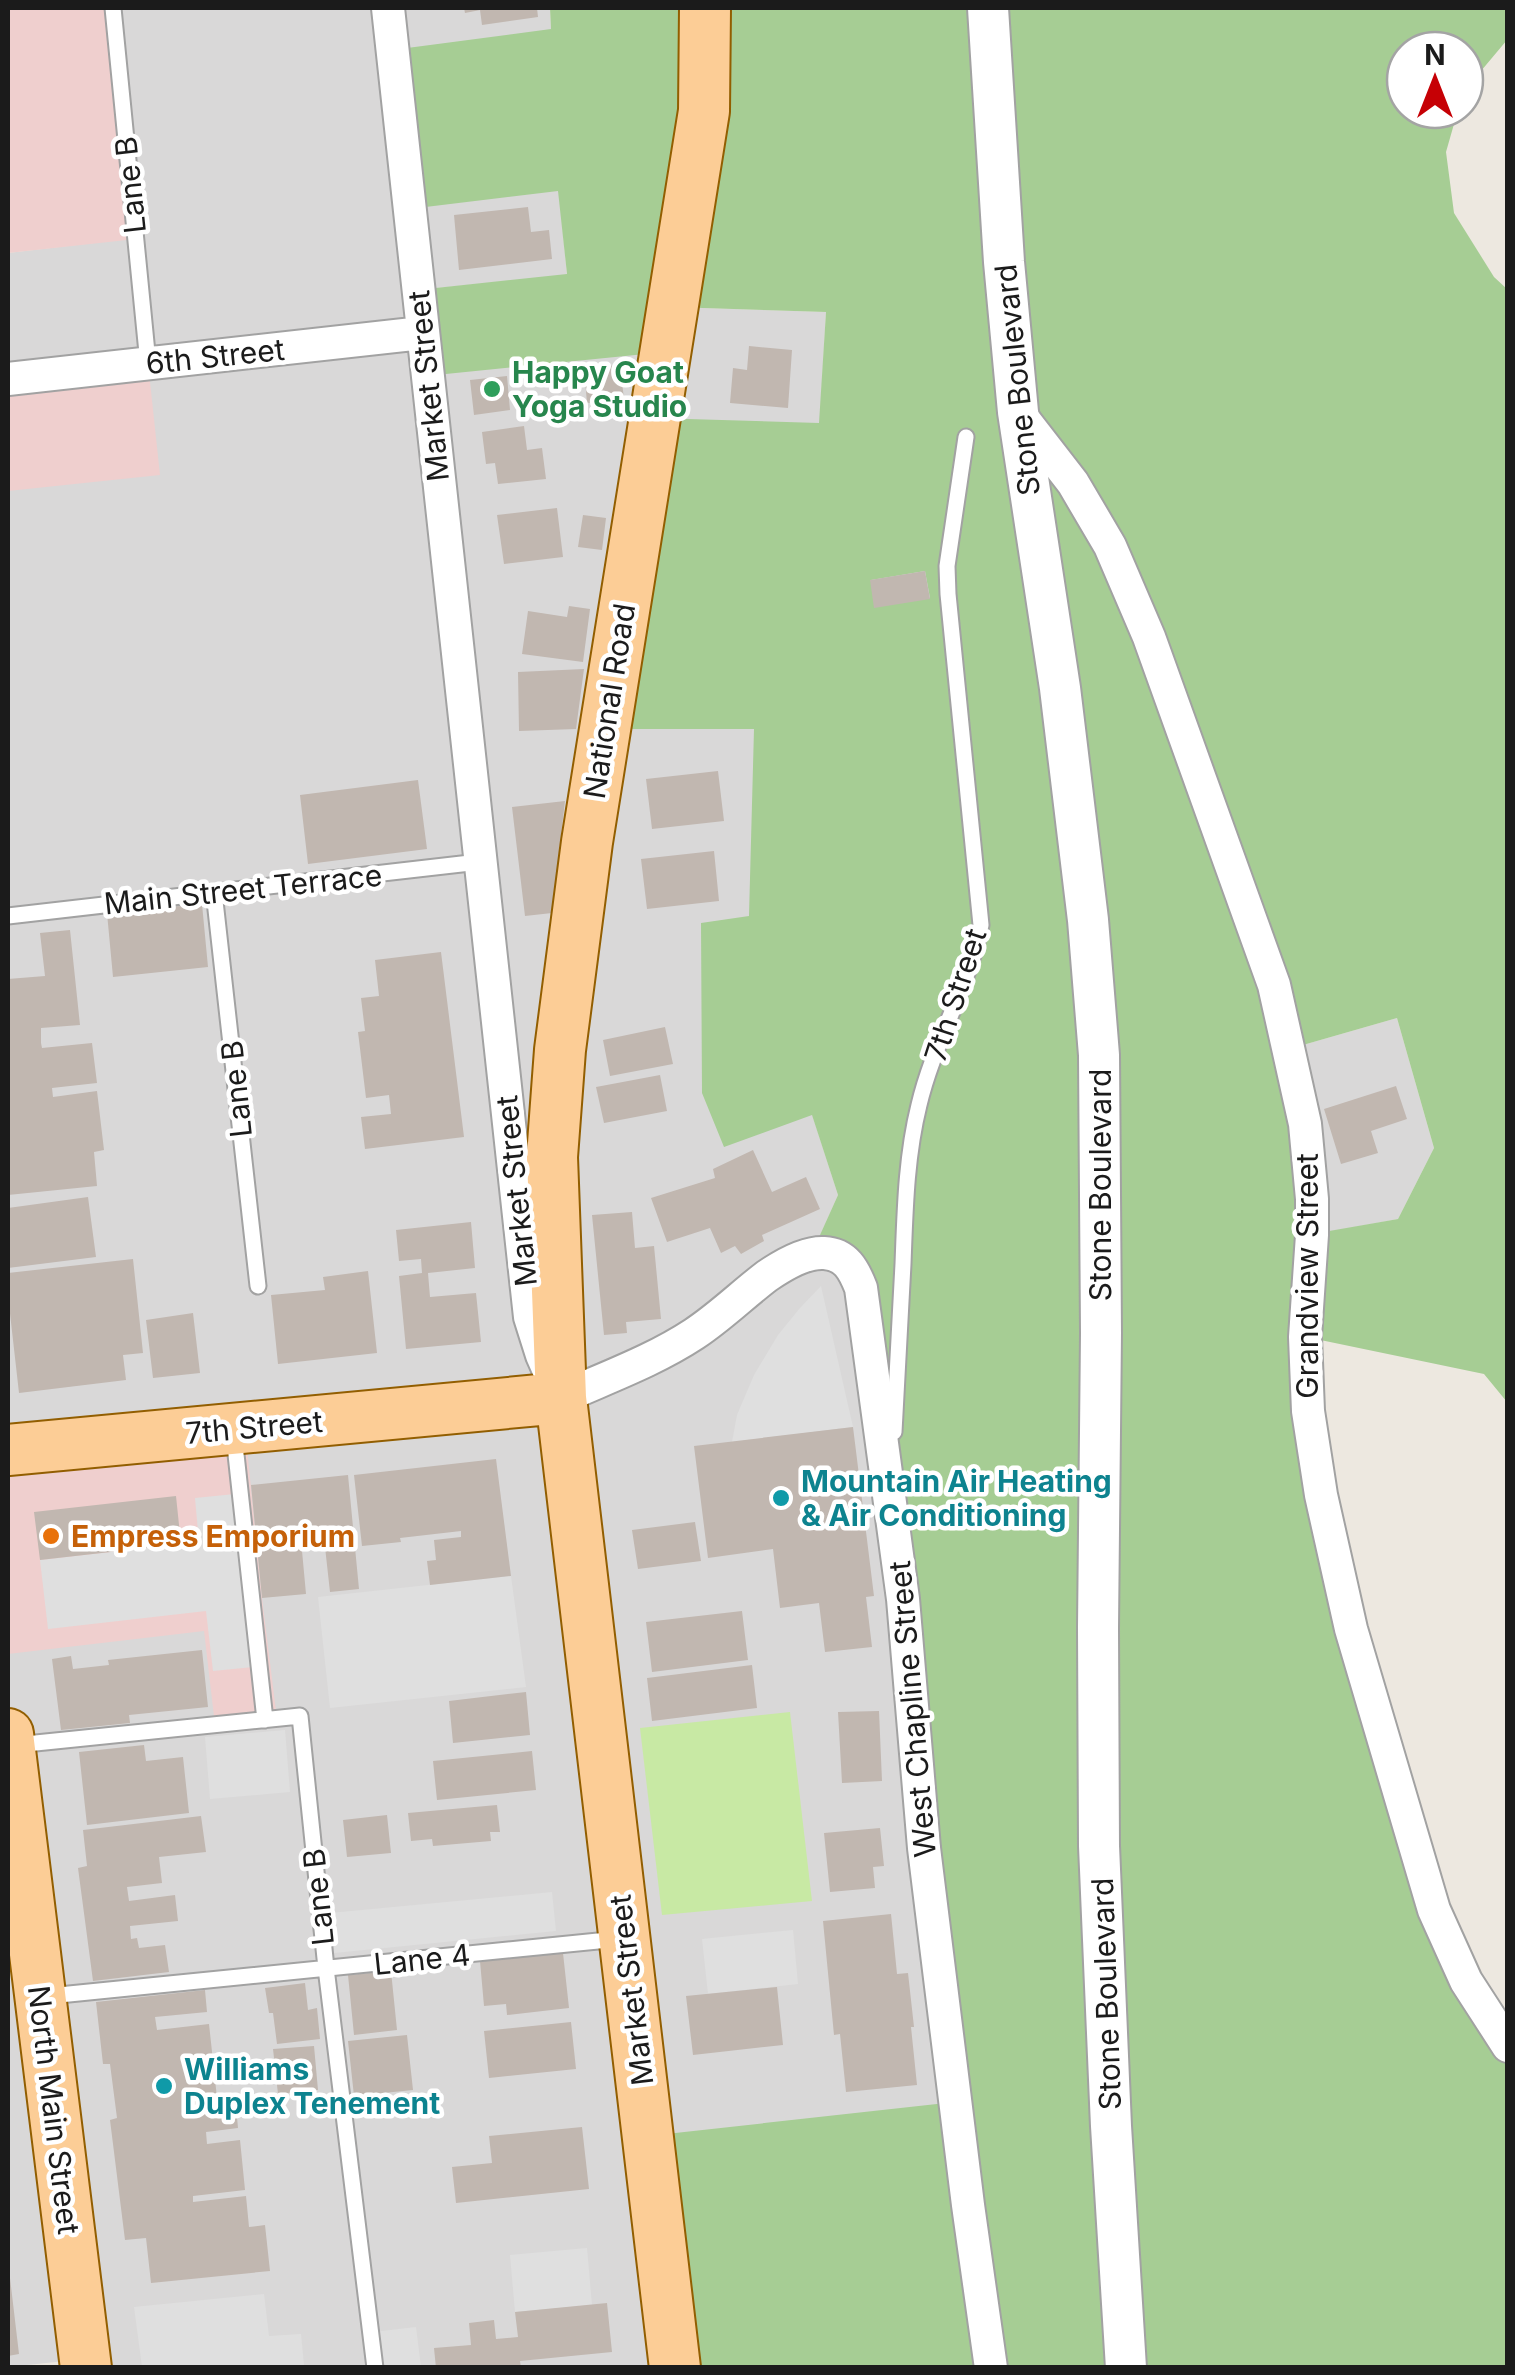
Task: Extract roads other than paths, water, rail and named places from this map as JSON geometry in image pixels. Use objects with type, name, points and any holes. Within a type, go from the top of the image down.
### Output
[{"type":"main road","name":"National Road","points":[[561,1398],[552,1157],[560,1050],[599,764],[704,111],[705,8]]},
{"type":"main road","name":"7th Street","points":[[8,1450],[561,1398]]},
{"type":"main road","name":"Market Street","points":[[561,1398],[676,2368]]},
{"type":"main road","name":"North Main Street","points":[[8,1734],[86,2368]]},
{"type":"street","name":"Market Street","points":[[388,8],[530,1317],[561,1398]]},
{"type":"street","name":"Stone Boulevard","points":[[988,8],[1018,412],[1060,688],[1088,920],[1099,1055],[1099,1846],[1112,2146],[1129,2366]]},
{"type":"street","name":"6th Street","points":[[8,379],[422,333]]},
{"type":"street","name":"Grandview Street","points":[[1018,412],[1073,482],[1110,546],[1149,636],[1274,985],[1305,1124],[1312,1199],[1306,1356],[1308,1411],[1320,1495],[1351,1628],[1434,1910],[1466,1981],[1508,2046]]},
{"type":"street","name":"West Chapline Street","points":[[561,1398],[691,1336],[791,1262],[823,1253],[844,1259],[854,1270],[860,1288],[890,1493],[924,1848],[991,2368]]},
{"type":"lane","name":"Lane B","points":[[113,8],[148,363]]},
{"type":"lane","name":"7th Street","points":[[890,1493],[907,1172],[919,1104],[938,1043],[976,952],[982,925],[947,566],[966,437]]},
{"type":"lane","name":"Main Street Terrace","points":[[8,916],[479,862]]},
{"type":"lane","name":"Lane B","points":[[214,892],[258,1286]]},
{"type":"lane","points":[[233,1429],[265,1720]]},
{"type":"lane","name":"Lane B","points":[[9,1746],[300,1716],[375,2368]]},
{"type":"lane","name":"Lane 4","points":[[40,1996],[625,1938]]},
{"type":"place","name":"Happy Goat Yoga Studio","points":[[492,389]]},
{"type":"place","name":"Mountain Air Heating & Air Conditioning","points":[[781,1498]]},
{"type":"place","name":"Empress Emporium","points":[[51,1536]]},
{"type":"place","name":"Williams Duplex Tenement","points":[[164,2086]]}]
